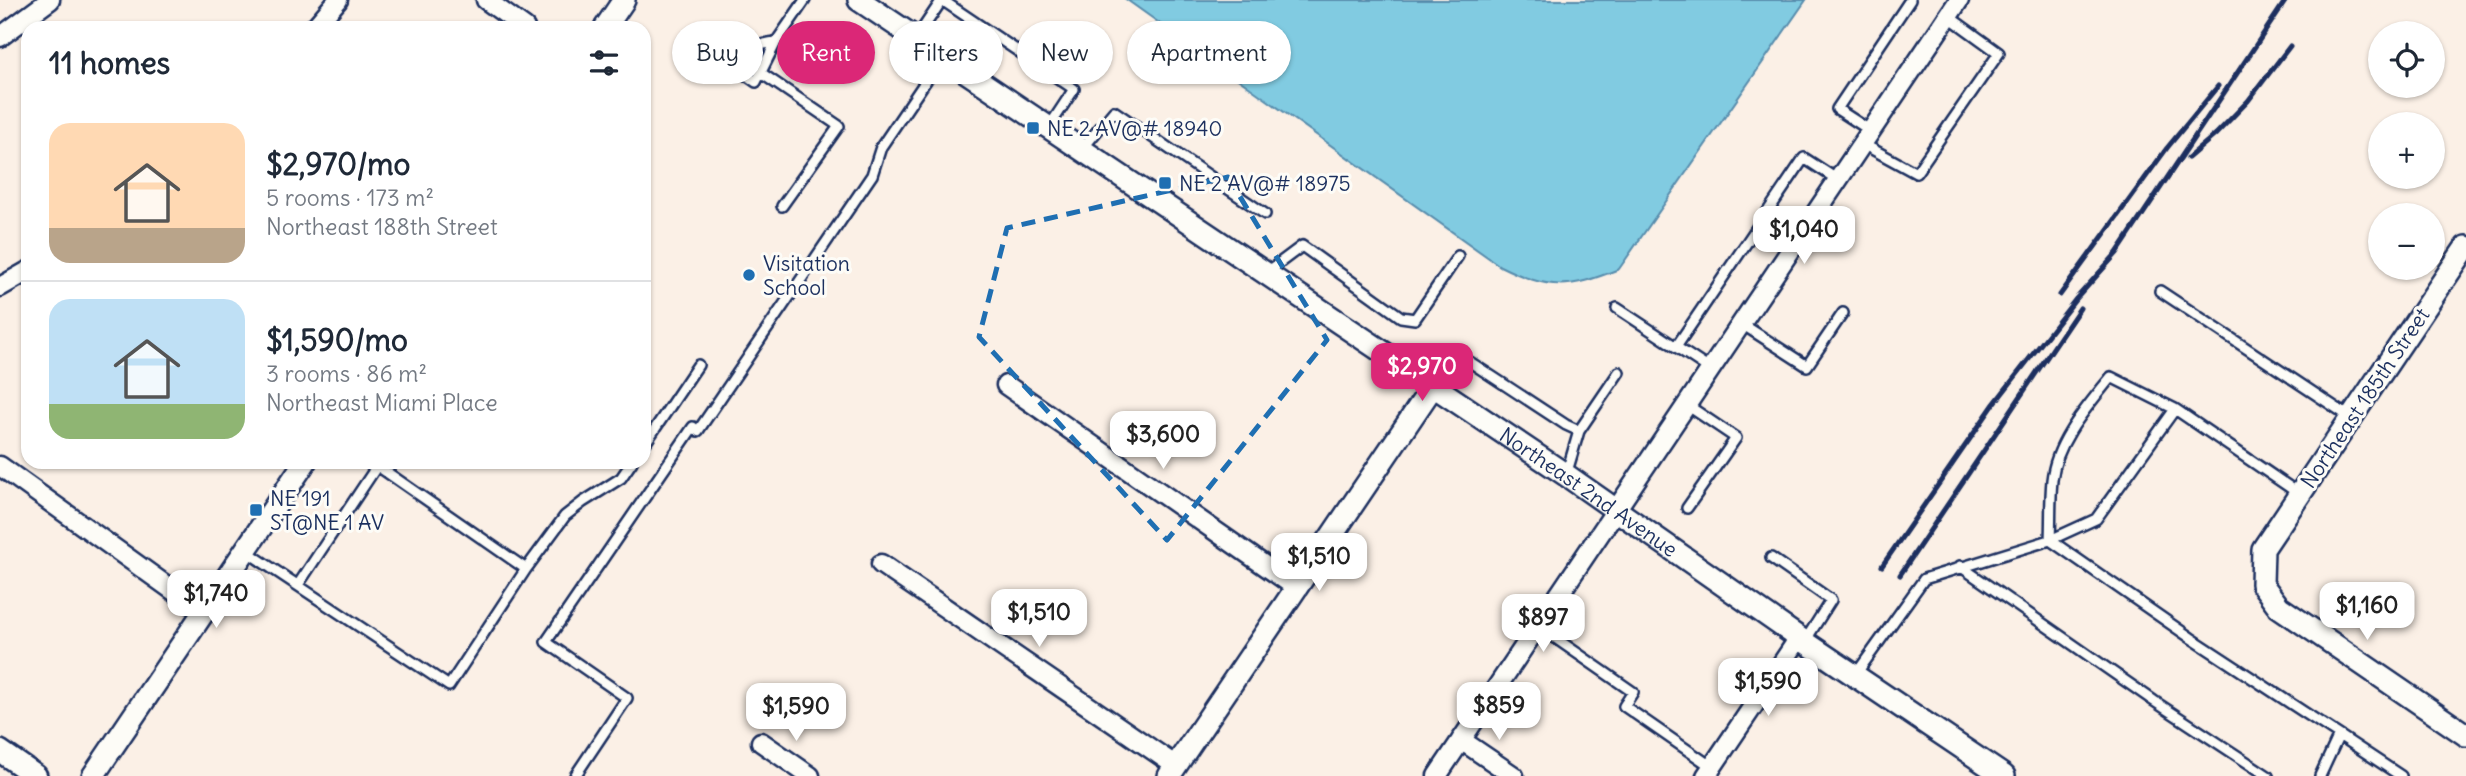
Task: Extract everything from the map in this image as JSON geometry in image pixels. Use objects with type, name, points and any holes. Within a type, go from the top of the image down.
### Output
[{"type":"street","points":[[22,21],[50,0]]},
{"type":"street","points":[[320,21],[338,0]]},
{"type":"street","points":[[486,0],[515,21]]},
{"type":"street","points":[[610,21],[624,0]]},
{"type":"street","name":"Northeast 2nd Avenue","points":[[859,0],[890,21]]},
{"type":"street","points":[[1437,776],[1959,0]]},
{"type":"street","points":[[0,37],[21,21]]},
{"type":"street","name":"Northeast 2nd Avenue","points":[[985,84],[1566,475],[1854,676],[2004,776]]},
{"type":"street","name":"Northeast 185th Street","points":[[2466,247],[2263,549],[2262,584],[2279,607],[2466,735]]},
{"type":"street","points":[[0,287],[21,275]]},
{"type":"street","points":[[1006,385],[1297,588]]},
{"type":"street","points":[[881,564],[1172,771],[1435,387]]},
{"type":"street","points":[[0,466],[203,612]]},
{"type":"street","points":[[93,776],[300,469]]},
{"type":"street","points":[[1709,771],[1802,640]]},
{"type":"street","points":[[1461,740],[1514,776]]},
{"type":"street","points":[[761,742],[810,776]]},
{"type":"street","points":[[0,751],[36,776]]},
{"type":"lane","points":[[763,70],[776,42],[805,0]]},
{"type":"lane","points":[[928,21],[942,0],[973,21]]},
{"type":"lane","points":[[1910,0],[1837,109],[1867,137],[1916,173],[2000,53],[1948,16]]},
{"type":"lane","points":[[1003,41],[1074,89],[1049,127]]},
{"type":"lane","points":[[763,43],[776,42]]},
{"type":"lane","points":[[763,75],[839,126],[782,206]]},
{"type":"lane","points":[[575,776],[627,698],[546,642],[693,427],[698,431],[872,175],[881,146],[924,84]]},
{"type":"lane","points":[[1082,150],[1114,111],[1265,214]]},
{"type":"lane","points":[[1676,347],[1804,158],[1838,180]]},
{"type":"lane","points":[[1265,273],[1302,246],[1401,317],[1415,319],[1458,256]]},
{"type":"lane","points":[[2160,290],[2351,418]]},
{"type":"lane","points":[[1617,309],[1711,370]]},
{"type":"lane","points":[[1742,324],[1807,366],[1843,313]]},
{"type":"lane","points":[[1435,387],[1451,372],[1471,362],[1566,425],[1579,430]]},
{"type":"lane","points":[[651,435],[698,365]]},
{"type":"lane","points":[[1566,475],[1579,430],[1619,372]]},
{"type":"lane","points":[[2050,540],[2052,477],[2064,443],[2087,407],[2111,377],[2175,409],[2301,495]]},
{"type":"lane","points":[[1687,405],[1736,438],[1687,508]]},
{"type":"lane","points":[[1854,676],[1924,579],[2050,540],[2096,519],[2175,409]]},
{"type":"lane","points":[[298,585],[372,469]]},
{"type":"lane","points":[[382,469],[526,569]]},
{"type":"lane","points":[[245,550],[449,686],[526,569],[565,516],[621,478],[627,469]]},
{"type":"lane","points":[[2050,540],[2401,776]]},
{"type":"lane","points":[[1771,558],[1831,600],[1802,640]]},
{"type":"lane","points":[[1960,566],[2154,701],[2268,776]]},
{"type":"lane","points":[[1538,626],[1633,692],[1624,706],[1709,771]]},
{"type":"lane","points":[[2320,776],[2339,735]]},
{"type":"highlighted area","points":[[1228,177],[1327,340],[1167,540],[979,337],[1007,228]]},
{"type":"water","points":[[1127,0],[1806,0],[1619,269],[1586,280],[1560,284],[1533,280],[1500,266],[1245,84],[1291,84],[1291,21],[1156,21]]},
{"type":"railway","points":[[1882,566],[1994,404],[2075,300],[2117,253],[2286,0]]},
{"type":"railway","points":[[2188,158],[2248,101],[2290,46]]},
{"type":"railway","points":[[2060,295],[2167,148],[2218,86]]},
{"type":"railway","points":[[1900,575],[2080,308]]},
{"type":"place","name":"NE 2 AV@# 18940","points":[[1033,128]]},
{"type":"place","name":"NE 2 AV@# 18975","points":[[1165,183]]},
{"type":"place","name":"Visitation School","points":[[749,275]]},
{"type":"place","name":"NE 191 ST@NE 1 AV","points":[[256,510]]}]
